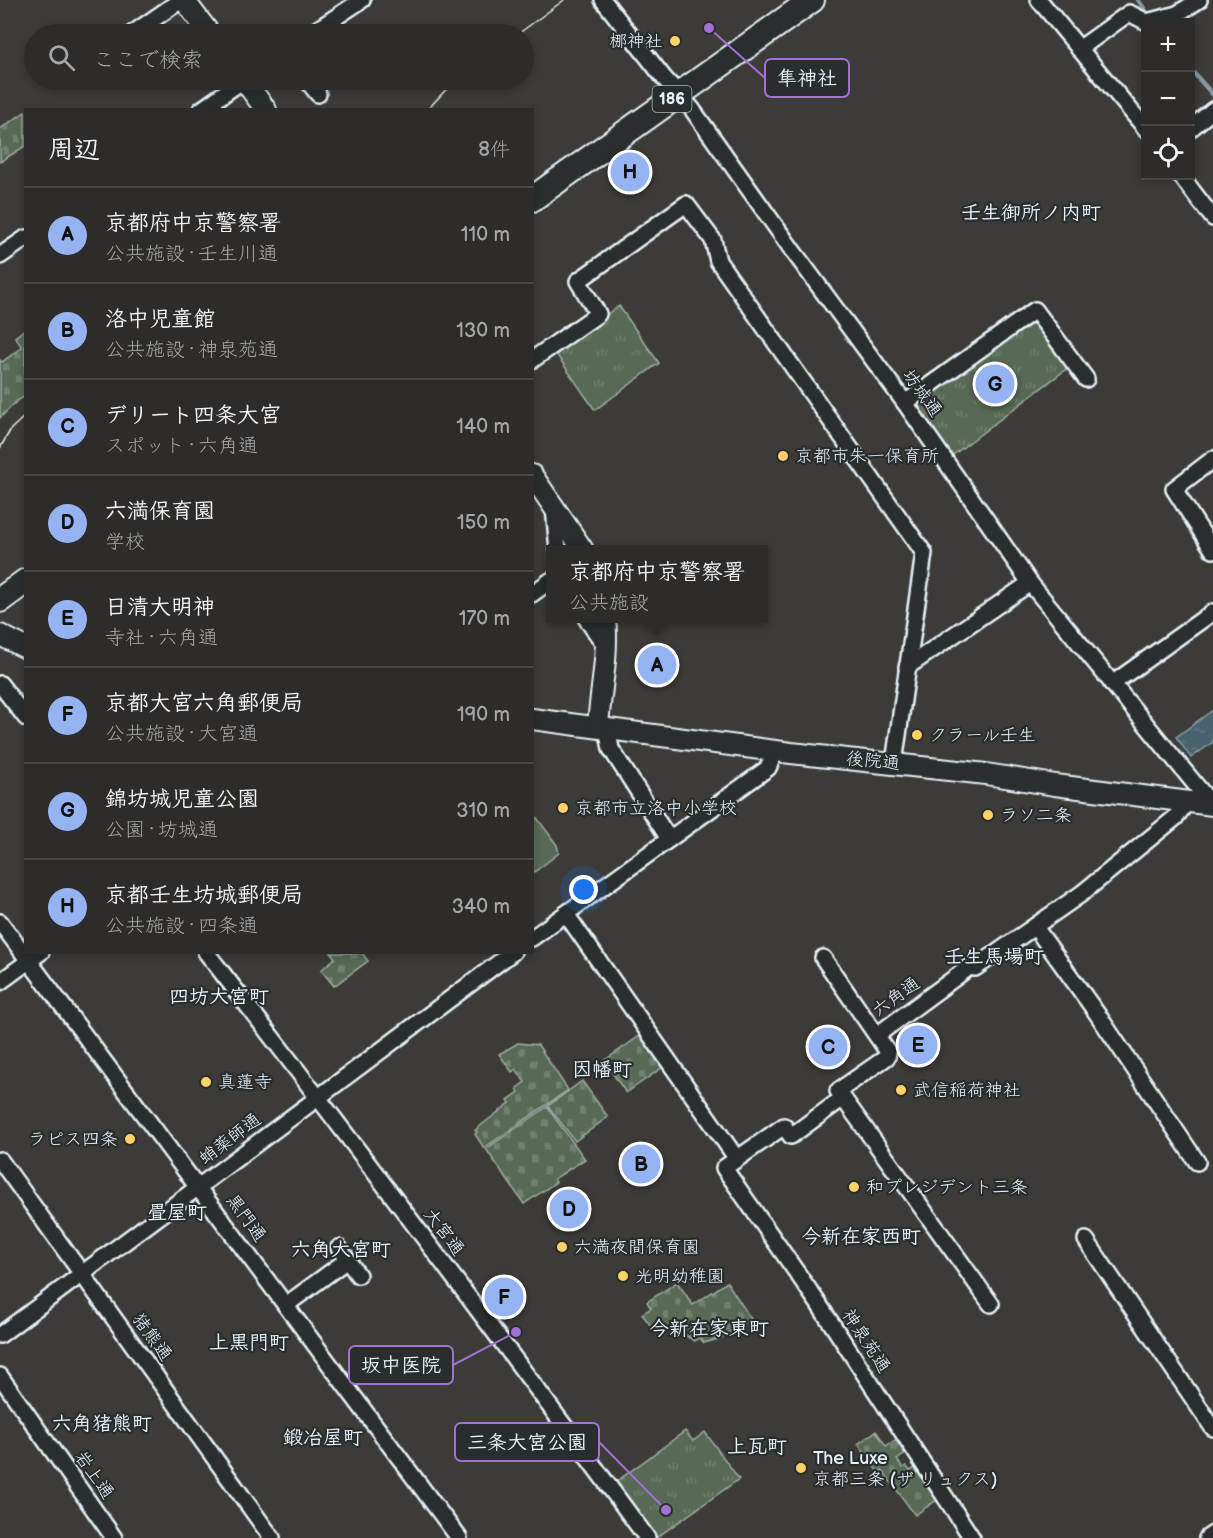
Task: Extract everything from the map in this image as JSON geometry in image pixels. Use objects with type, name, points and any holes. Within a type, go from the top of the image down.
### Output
[{"type":"main road","name":"186","points":[[534,198],[812,0]]},
{"type":"main road","points":[[0,600],[24,582]]},
{"type":"street","points":[[147,24],[182,0],[202,24]]},
{"type":"street","points":[[325,24],[362,0]]},
{"type":"street","name":"坊城通","points":[[603,0],[664,78],[680,94],[905,403],[1030,583],[1213,805]]},
{"type":"street","points":[[1039,0],[1143,126]]},
{"type":"street","points":[[1163,18],[1177,14],[1199,0]]},
{"type":"street","points":[[1079,49],[1125,7],[1147,18]]},
{"type":"street","points":[[204,108],[229,90]]},
{"type":"street","points":[[251,90],[264,108]]},
{"type":"street","points":[[315,90],[318,94]]},
{"type":"street","points":[[1194,126],[1213,110]]},
{"type":"street","points":[[1184,180],[1213,218]]},
{"type":"street","points":[[534,359],[598,314],[578,281],[686,204],[713,240],[718,261],[924,553],[894,763]]},
{"type":"street","points":[[0,256],[24,239]]},
{"type":"street","points":[[905,403],[1035,310],[1086,379]]},
{"type":"street","points":[[1213,459],[1174,489],[1213,550]]},
{"type":"street","points":[[534,478],[580,545]]},
{"type":"street","points":[[553,505],[558,545]]},
{"type":"street","points":[[907,667],[1030,583]]},
{"type":"street","points":[[1112,684],[1213,612]]},
{"type":"street","points":[[589,623],[606,647]]},
{"type":"street","points":[[605,623],[602,728],[611,748],[669,838]]},
{"type":"street","points":[[0,635],[24,647]]},
{"type":"street","points":[[0,684],[24,715]]},
{"type":"street","name":"後院通","points":[[534,719],[1213,805]]},
{"type":"street","points":[[534,937],[768,768],[776,750]]},
{"type":"street","name":"六角通","points":[[724,1168],[784,1126],[791,1136],[843,1098],[838,1091],[887,1057],[888,1052],[876,1035],[971,966],[975,968],[1081,894],[1175,819],[1187,802]]},
{"type":"street","points":[[566,914],[737,1159]]},
{"type":"street","name":"黒門通","points":[[0,922],[24,946]]},
{"type":"street","points":[[1035,927],[1098,1015],[1197,1162]]},
{"type":"street","name":"大宮通","points":[[208,954],[491,1326],[647,1538]]},
{"type":"street","name":"蛸薬師通","points":[[0,1335],[510,954]]},
{"type":"street","points":[[0,982],[35,957]]},
{"type":"street","name":"黒門通","points":[[35,957],[199,1187],[459,1538]]},
{"type":"street","points":[[823,958],[876,1035]]},
{"type":"street","points":[[843,1098],[992,1304]]},
{"type":"street","name":"猪熊通","points":[[0,1160],[272,1538]]},
{"type":"street","name":"神泉苑通","points":[[724,1168],[818,1303],[972,1538]]},
{"type":"street","points":[[1086,1239],[1213,1428]]},
{"type":"street","points":[[286,1305],[343,1254],[358,1275]]},
{"type":"street","name":"岩上通","points":[[0,1376],[114,1538]]},
{"type":"street","points":[[1207,1538],[1213,1534]]},
{"type":"green space","points":[[24,113],[24,147],[0,162],[0,129]]},
{"type":"green space","points":[[619,306],[659,363],[595,410],[554,351]]},
{"type":"green space","points":[[1030,319],[1039,322],[1069,367],[949,458],[917,411],[920,402]]},
{"type":"green space","points":[[24,330],[24,397],[0,418],[0,360],[2,362],[22,347],[15,337]]},
{"type":"green space","points":[[534,814],[557,845],[559,853],[534,872]]},
{"type":"green space","points":[[332,954],[363,954],[368,961],[334,986],[321,970],[335,958]]},
{"type":"green space","points":[[641,1035],[663,1067],[626,1093],[604,1061]]},
{"type":"green space","points":[[518,1043],[538,1045],[568,1090],[484,1148],[475,1130],[510,1103],[508,1100],[519,1092],[517,1088],[525,1082],[516,1069],[512,1072],[499,1054]]},
{"type":"green space","points":[[582,1081],[608,1117],[575,1141],[548,1106]]},
{"type":"green space","points":[[547,1107],[585,1159],[554,1179],[556,1182],[524,1204],[486,1149]]},
{"type":"green space","points":[[677,1282],[693,1305],[727,1282],[751,1319],[719,1339],[704,1343],[700,1338],[695,1341],[678,1332],[659,1328],[654,1330],[642,1314],[651,1308],[647,1302]]},
{"type":"green space","points":[[685,1431],[693,1441],[705,1432],[739,1479],[656,1538],[616,1482]]},
{"type":"green space","points":[[876,1431],[886,1446],[895,1440],[905,1454],[897,1460],[903,1468],[906,1466],[910,1471],[915,1468],[937,1500],[915,1515],[882,1470],[878,1472],[858,1444]]},
{"type":"water","points":[[1213,710],[1213,742],[1191,758],[1176,737]]},
{"type":"waterway","points":[[1138,0],[1151,18]]},
{"type":"waterway","points":[[1193,72],[1213,95]]},
{"type":"tram line","points":[[532,24],[564,0]]},
{"type":"tram line","points":[[429,108],[446,90]]},
{"type":"tram line","points":[[0,448],[11,429],[24,417]]},
{"type":"place","name":"隼神社","points":[[709,28]]},
{"type":"place","name":"梛神社","points":[[675,41]]},
{"type":"place","name":"京都壬生坊城郵便局","points":[[630,172]]},
{"type":"place","name":"錦坊城児童公園","points":[[995,384]]},
{"type":"place","name":"京都市朱一保育所","points":[[783,456]]},
{"type":"place","name":"京都府中京警察署","points":[[657,665]]},
{"type":"place","name":"クラール壬生","points":[[917,735]]},
{"type":"place","name":"京都市立洛中小学校","points":[[563,808]]},
{"type":"place","name":"ラソ二条","points":[[988,815]]},
{"type":"place","name":"日清大明神","points":[[918,1045]]},
{"type":"place","name":"デリート四条大宮","points":[[828,1047]]},
{"type":"place","name":"真蓮寺","points":[[206,1082]]},
{"type":"place","name":"武信稲荷神社","points":[[901,1090]]},
{"type":"place","name":"ラピス四条","points":[[130,1139]]},
{"type":"place","name":"洛中児童館","points":[[641,1164]]},
{"type":"place","name":"和プレジデント三条","points":[[854,1187]]},
{"type":"place","name":"六満保育園","points":[[569,1209]]},
{"type":"place","name":"六満夜間保育園","points":[[562,1247]]},
{"type":"place","name":"光明幼稚園","points":[[623,1276]]},
{"type":"place","name":"京都大宮六角郵便局","points":[[504,1297]]},
{"type":"place","name":"坂中医院","points":[[516,1332]]},
{"type":"place","name":"The Luxe 京都三条 (ザ リュクス)","points":[[801,1468]]},
{"type":"place","name":"三条大宮公園","points":[[666,1510]]},
{"type":"district","name":"壬生御所ノ内町","points":[[1031,213]]},
{"type":"district","name":"壬生馬場町","points":[[994,957]]},
{"type":"district","name":"四坊大宮町","points":[[219,997]]},
{"type":"district","name":"因幡町","points":[[602,1070]]},
{"type":"district","name":"畳屋町","points":[[177,1213]]},
{"type":"district","name":"今新在家西町","points":[[861,1237]]},
{"type":"district","name":"六角大宮町","points":[[341,1250]]},
{"type":"district","name":"今新在家東町","points":[[709,1329]]},
{"type":"district","name":"上黒門町","points":[[249,1343]]},
{"type":"district","name":"六角猪熊町","points":[[102,1424]]},
{"type":"district","name":"鍛冶屋町","points":[[323,1438]]},
{"type":"district","name":"上瓦町","points":[[757,1447]]}]
